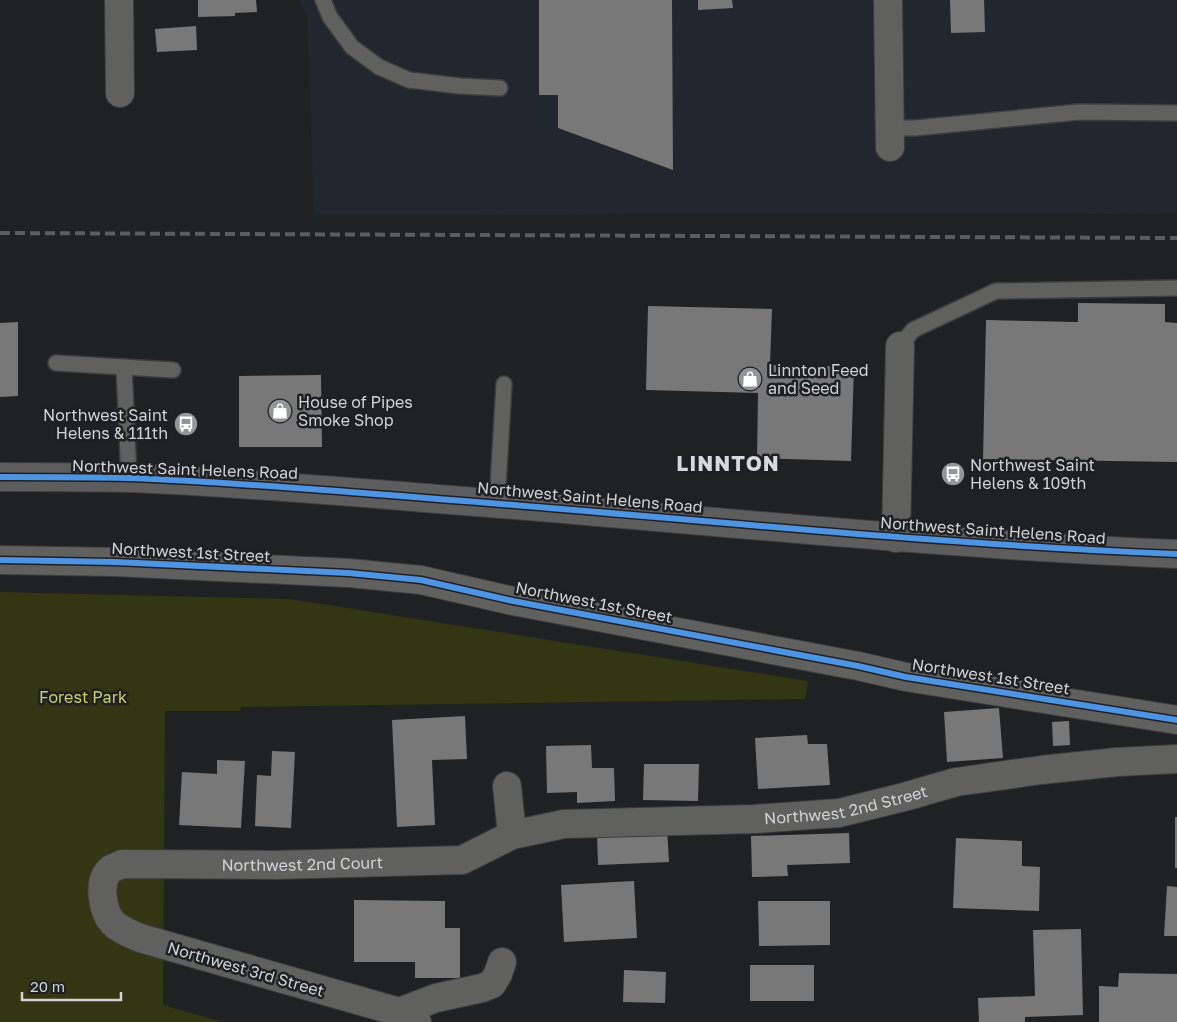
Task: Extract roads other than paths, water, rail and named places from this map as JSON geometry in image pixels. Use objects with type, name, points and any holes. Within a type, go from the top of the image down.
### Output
[{"type":"highway","name":"Northwest Saint Helens Road","points":[[0,477],[129,478],[277,486],[896,538],[1177,554]]},
{"type":"street","points":[[119,0],[120,93]]},
{"type":"street","points":[[888,0],[890,137]]},
{"type":"street","points":[[896,538],[900,346]]},
{"type":"street","name":"Northwest 1st Street","points":[[0,560],[115,562],[349,573],[421,580],[512,601],[858,666],[906,677],[1177,720]]},
{"type":"street","name":"Northwest 2nd Street","points":[[512,836],[564,824],[756,819],[839,813],[904,798],[956,782],[1040,770],[1177,759]]},
{"type":"street","points":[[507,786],[512,836]]},
{"type":"street","name":"Northwest 2nd Court","points":[[101,888],[111,869],[122,864],[276,866],[462,860],[512,836]]},
{"type":"street","name":"Northwest 3rd Street","points":[[101,888],[106,912],[113,923],[126,932],[140,938],[408,1017]]},
{"type":"street","points":[[408,1017],[436,998],[492,984],[502,962]]},
{"type":"lane","points":[[323,0],[330,17],[352,48],[379,67],[409,80],[460,86],[500,88]]},
{"type":"lane","points":[[890,137],[916,128],[1080,112],[1177,114]]},
{"type":"lane","points":[[900,346],[913,330],[996,290],[1177,288]]},
{"type":"lane","points":[[56,364],[173,370]]},
{"type":"lane","points":[[124,368],[129,478]]},
{"type":"lane","points":[[497,503],[504,384]]},
{"type":"railway","points":[[0,233],[1177,238]]},
{"type":"place","name":"Linnton Feed and Seed","points":[[750,379]]},
{"type":"place","name":"House of Pipes Smoke Shop","points":[[280,411]]},
{"type":"place","name":"Northwest Saint Helens & 111th","points":[[186,424]]},
{"type":"place","name":"Northwest Saint Helens & 109th","points":[[953,474]]},
{"type":"district","name":"LINNTON","points":[[728,463]]},
{"type":"park label","name":"Forest Park","points":[[83,697]]}]
